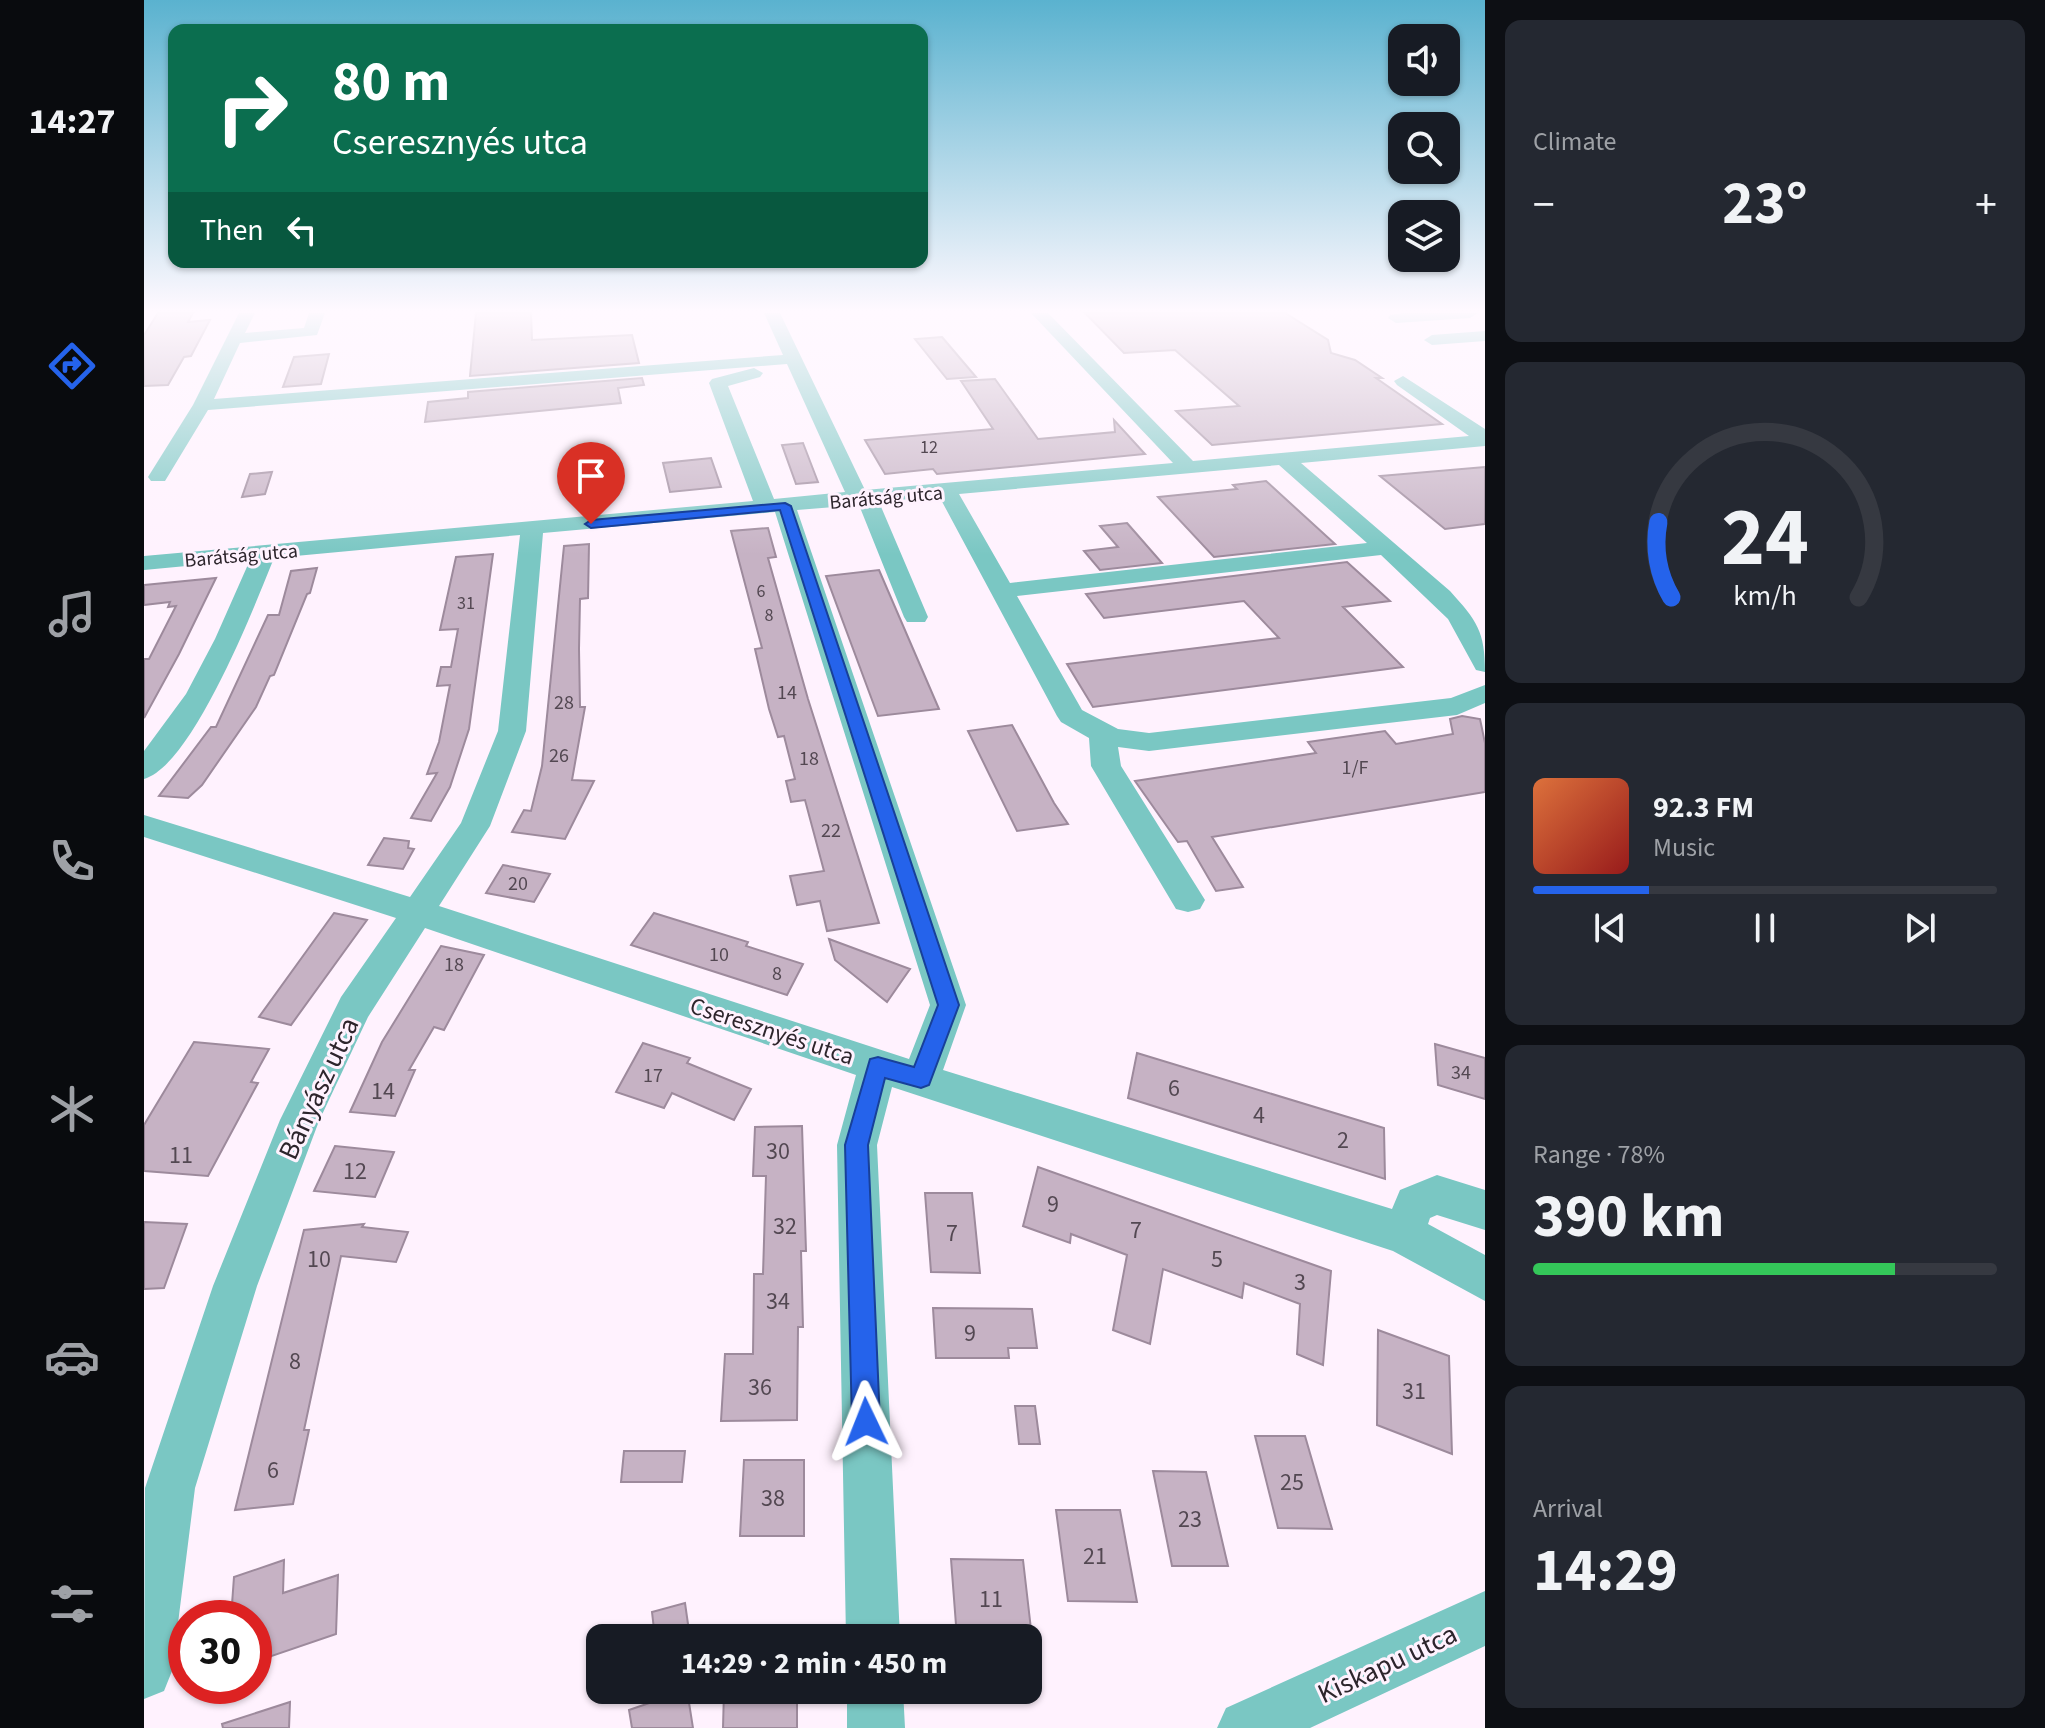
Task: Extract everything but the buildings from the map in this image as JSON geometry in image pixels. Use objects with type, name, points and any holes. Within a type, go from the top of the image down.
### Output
[{"type":"street","points":[[158,477],[207,394]]},
{"type":"street","points":[[202,405],[366,394]]},
{"type":"street","points":[[723,394],[776,507],[948,1005],[921,1078]]},
{"type":"street","points":[[810,394],[863,499],[916,617]]},
{"type":"street","points":[[1117,394],[1188,467]]},
{"type":"street","points":[[1421,394],[1485,439]]},
{"type":"street","name":"Barátság utca","points":[[144,563],[947,491],[1283,458],[1337,448],[1485,439]]},
{"type":"street","points":[[1283,458],[1459,616],[1485,664]]},
{"type":"street","points":[[947,491],[1071,716],[1103,735],[1127,742],[1149,742],[1457,706],[1485,693]]},
{"type":"street","name":"Bányász utca","points":[[144,1671],[170,1488],[235,1286],[300,1120],[354,1008],[475,826],[512,731],[532,529]]},
{"type":"street","points":[[1002,591],[1385,548]]},
{"type":"street","points":[[144,769],[165,748],[210,682],[265,552]]},
{"type":"street","points":[[1103,735],[1106,766],[1188,900]]},
{"type":"street","name":"Cseresznyés utca","points":[[144,826],[420,913],[878,1066],[1403,1233],[1485,1279]]},
{"type":"street","points":[[873,1624],[857,1145],[878,1066]]},
{"type":"street","points":[[1403,1233],[1415,1204],[1437,1195],[1485,1210]]},
{"type":"street","name":"Kiskapu utca","points":[[1246,1728],[1485,1618]]},
{"type":"street","points":[[875,1704],[876,1728]]},
{"type":"route","points":[[591,524],[785,506],[948,1005],[921,1078],[878,1066],[857,1145],[866,1422]]}]
